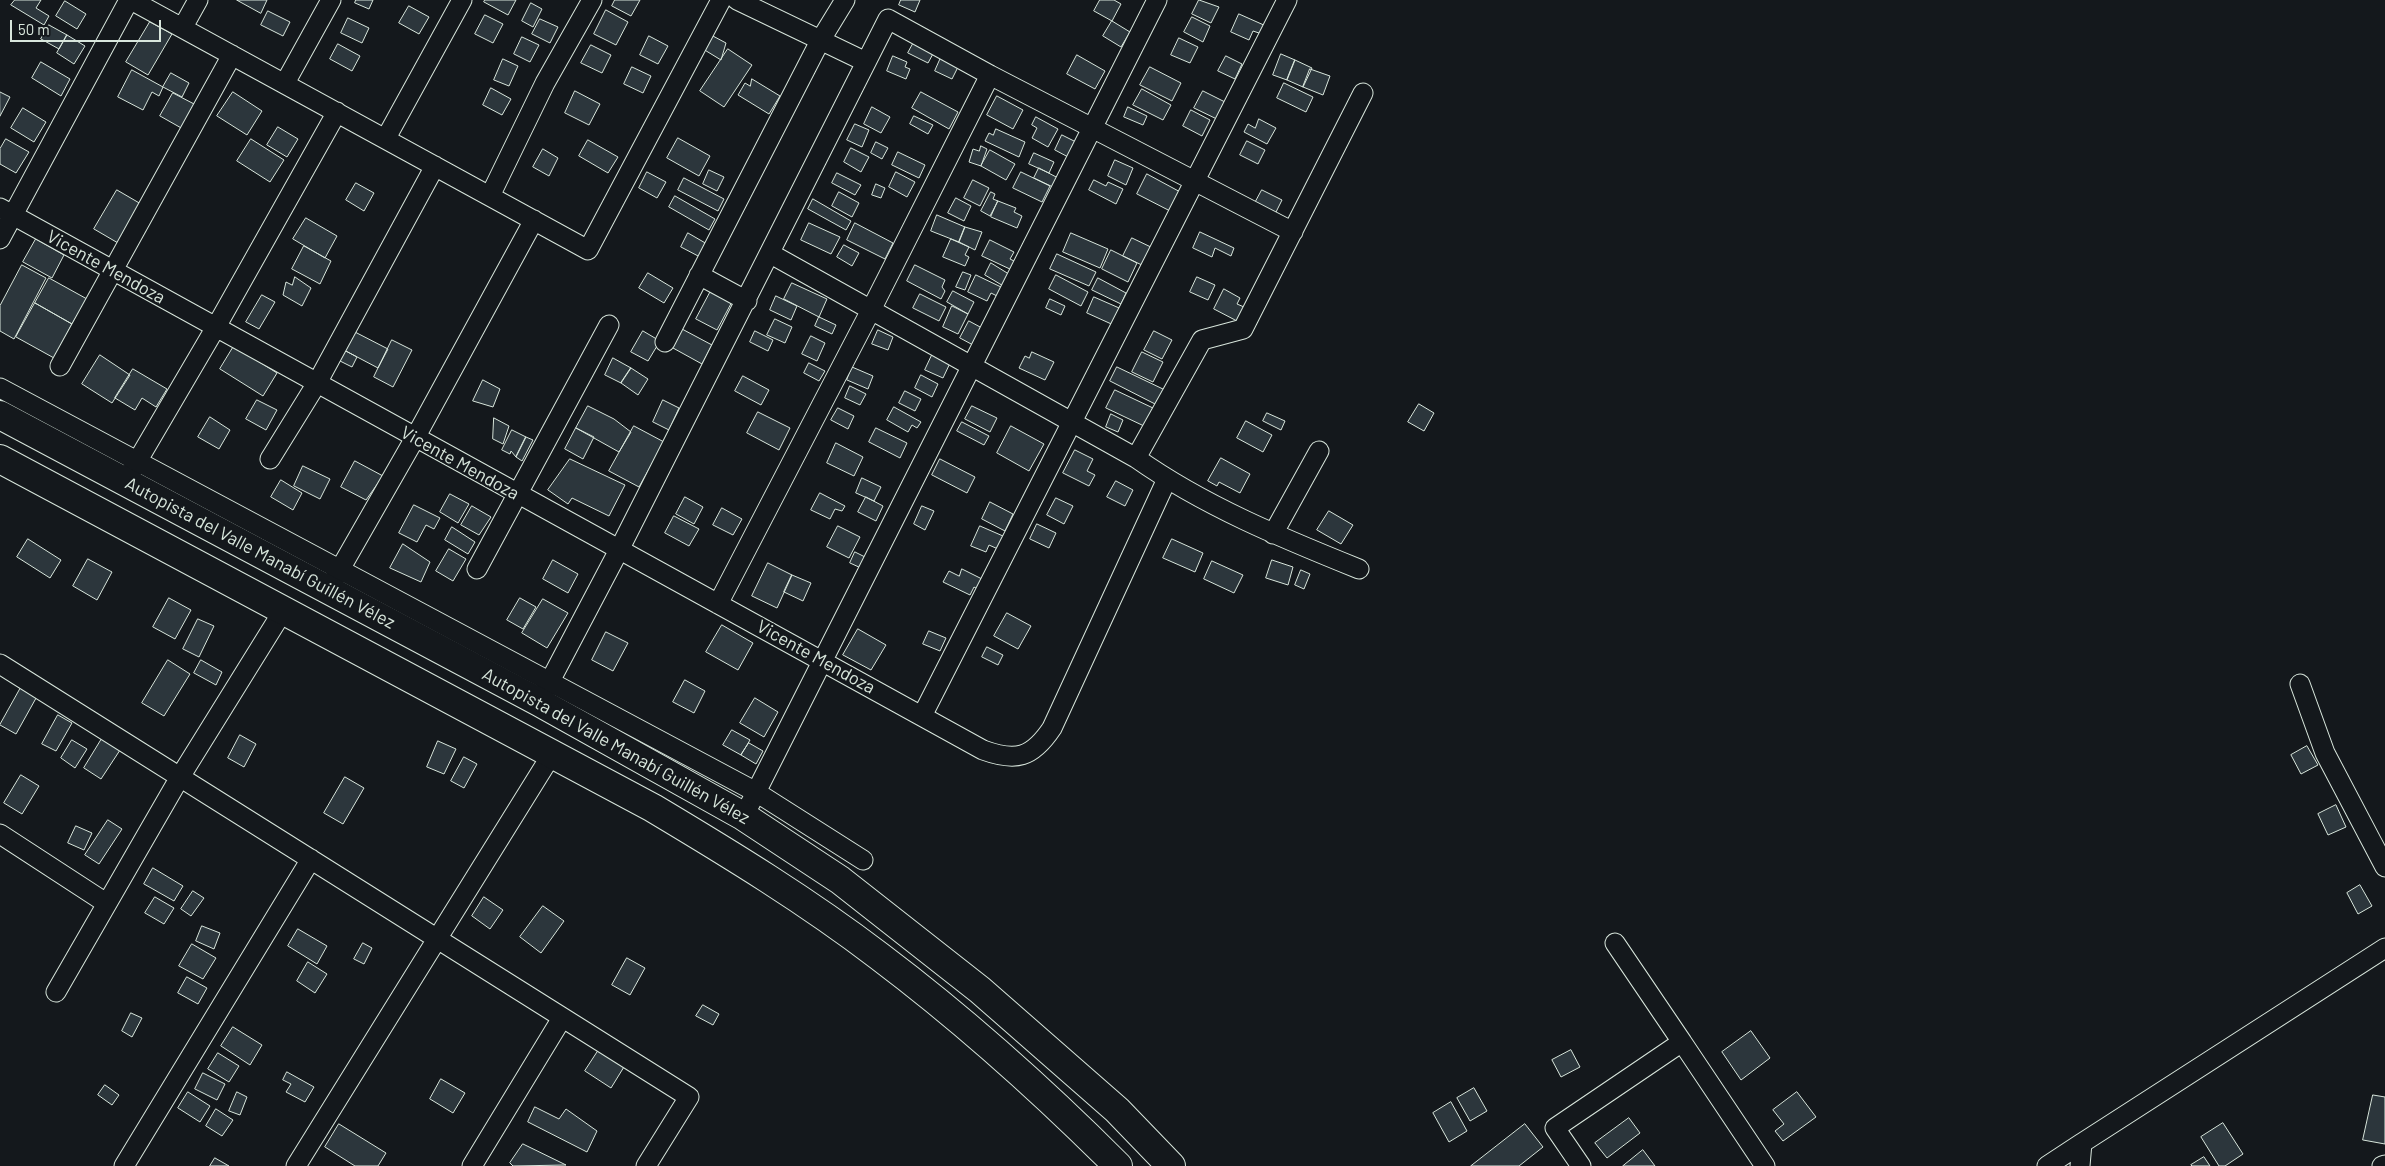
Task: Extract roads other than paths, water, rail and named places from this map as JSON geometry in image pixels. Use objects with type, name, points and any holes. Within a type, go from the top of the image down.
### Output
[{"type":"main road","name":"Autopista del Valle Manabí Guillén Vélez","points":[[0,415],[131,471],[544,692],[743,816],[840,880],[980,990],[1117,1110],[1171,1166]]},
{"type":"main road","name":"Autopista del Valle Manabí Guillén Vélez","points":[[0,458],[283,612],[653,808],[728,853],[878,955],[1014,1067],[1118,1166]]},
{"type":"street","points":[[0,239],[6,212],[130,0],[286,83],[588,250],[720,0]]},
{"type":"street","points":[[183,27],[198,0]]},
{"type":"street","points":[[286,83],[331,0]]},
{"type":"street","points":[[386,138],[462,0]]},
{"type":"street","points":[[490,196],[545,84],[592,0]]},
{"type":"street","points":[[737,0],[866,62]]},
{"type":"street","points":[[665,342],[820,41],[845,0]]},
{"type":"street","points":[[743,816],[1157,0]]},
{"type":"street","points":[[922,716],[1286,0]]},
{"type":"street","points":[[863,860],[756,792],[544,692],[747,301],[888,19],[990,75],[1292,232]]},
{"type":"street","points":[[60,366],[232,55]]},
{"type":"street","points":[[718,604],[871,310],[990,75]]},
{"type":"street","points":[[1136,458],[1202,340],[1243,329],[1363,93]]},
{"type":"street","points":[[0,388],[131,471],[216,327],[338,112]]},
{"type":"street","points":[[270,459],[316,383],[436,166]]},
{"type":"street","name":"Vicente Mendoza","points":[[6,212],[983,750],[1000,756],[1016,757],[1029,753],[1042,743],[1052,728],[1167,480]]},
{"type":"street","points":[[334,579],[416,438],[534,220]]},
{"type":"street","points":[[771,254],[1136,458],[1167,480],[1273,534],[1359,569]]},
{"type":"street","points":[[699,275],[747,301]]},
{"type":"street","points":[[477,569],[609,325]]},
{"type":"street","points":[[1273,534],[1319,451]]},
{"type":"street","points":[[56,992],[180,777],[283,612]]},
{"type":"street","points":[[0,664],[688,1097],[646,1166]]},
{"type":"street","points":[[2300,684],[2325,753],[2385,868]]},
{"type":"street","points":[[296,1166],[552,754]]},
{"type":"street","points":[[0,834],[106,904]]},
{"type":"street","points":[[124,1166],[311,859]]},
{"type":"street","points":[[1615,943],[1765,1166]]},
{"type":"street","points":[[2047,1166],[2385,948]]},
{"type":"street","points":[[472,1166],[562,1018]]},
{"type":"street","points":[[1581,1166],[1555,1128],[1682,1042]]},
{"type":"street","points":[[2080,1166],[2082,1143]]}]
